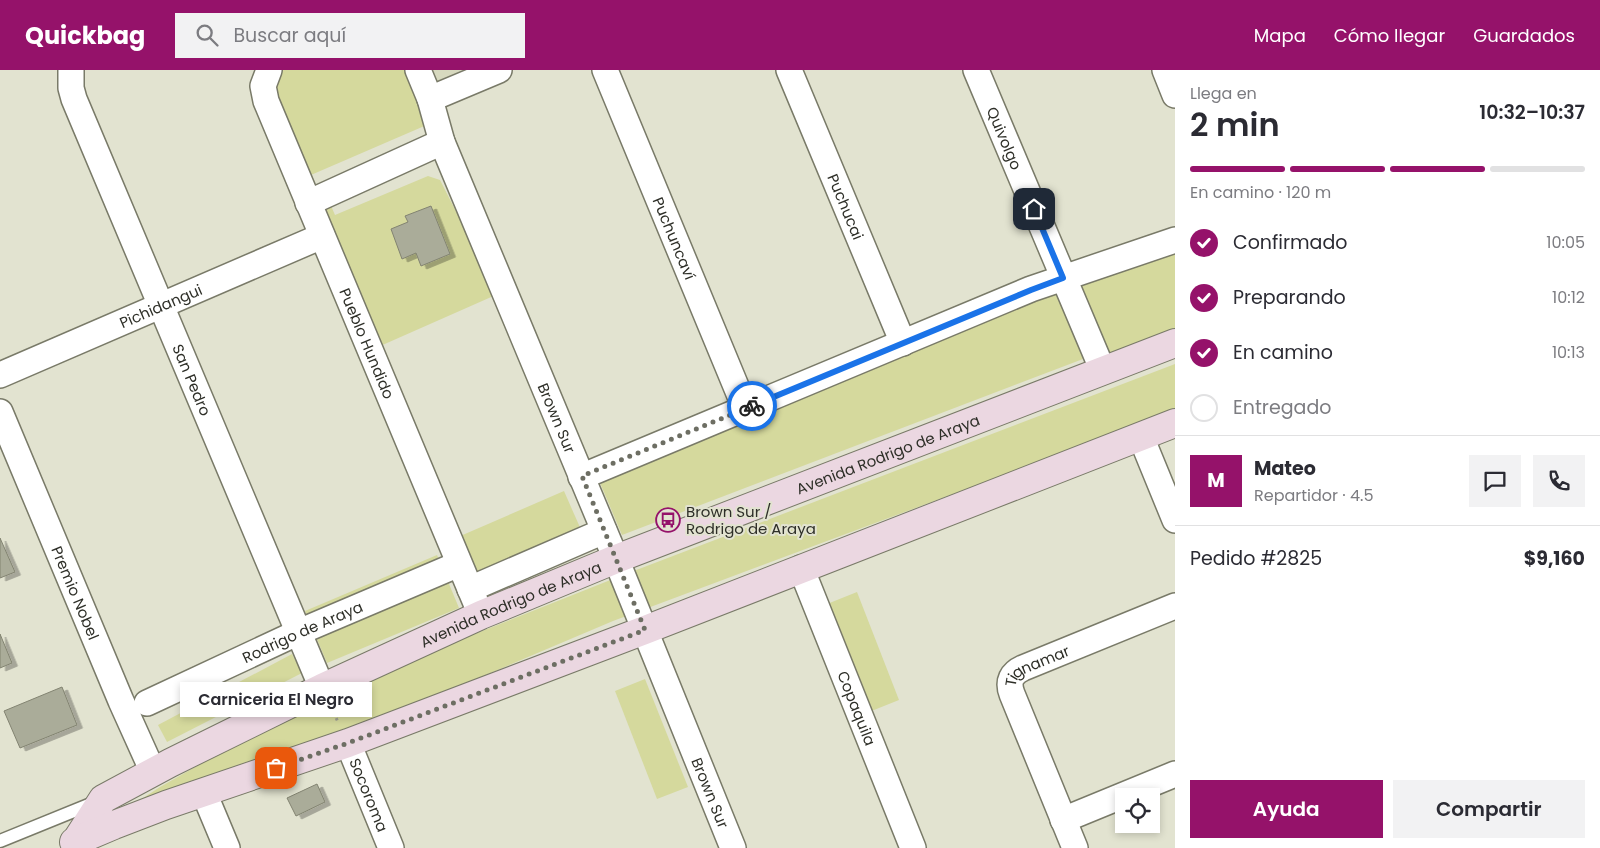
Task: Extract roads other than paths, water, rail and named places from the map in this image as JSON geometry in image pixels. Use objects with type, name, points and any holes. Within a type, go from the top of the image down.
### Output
[{"type":"main road","name":"Avenida Rodrigo de Araya","points":[[70,845],[103,799],[322,688],[481,615],[616,559],[1175,343]]},
{"type":"main road","name":"Avenida Rodrigo de Araya","points":[[70,845],[114,825],[348,743],[645,630],[1175,423]]},
{"type":"street","name":"San Pedro","points":[[71,70],[71,88],[74,99],[322,688]]},
{"type":"street","name":"Pueblo Hundido","points":[[269,70],[265,79],[263,94],[481,615]]},
{"type":"street","name":"Brown Sur","points":[[418,70],[430,99],[442,142],[582,476],[733,848]]},
{"type":"street","points":[[430,99],[498,70]]},
{"type":"street","name":"Puchuncaví","points":[[605,70],[746,408]]},
{"type":"street","name":"Puchucai","points":[[789,70],[903,343]]},
{"type":"street","name":"Quivolgo","points":[[976,70],[1103,371]]},
{"type":"street","points":[[1165,70],[1175,94]]},
{"type":"street","points":[[308,203],[442,142]]},
{"type":"street","name":"Pichidangui","points":[[0,375],[322,236]]},
{"type":"street","points":[[582,476],[1031,290],[1175,240]]},
{"type":"street","name":"Premio Nobel","points":[[0,412],[121,701],[153,772]]},
{"type":"street","points":[[1140,436],[1175,520]]},
{"type":"street","points":[[470,589],[604,531]]},
{"type":"street","name":"Rodrigo de Araya","points":[[147,703],[298,632],[459,564]]},
{"type":"street","name":"Copaquila","points":[[801,568],[913,848]]},
{"type":"street","name":"Tignamar","points":[[1075,848],[1009,687],[1013,675],[1023,668],[1175,606]]},
{"type":"street","name":"Socoroma","points":[[348,743],[391,848]]},
{"type":"street","points":[[1063,820],[1175,774]]},
{"type":"street","points":[[204,793],[227,848]]},
{"type":"lane","points":[[0,841],[103,799]]},
{"type":"place","name":"Brown Sur / Rodrigo de Araya","points":[[668,520]]},
{"type":"place","name":"Carniceria El Negro","points":[[276,768]]}]
